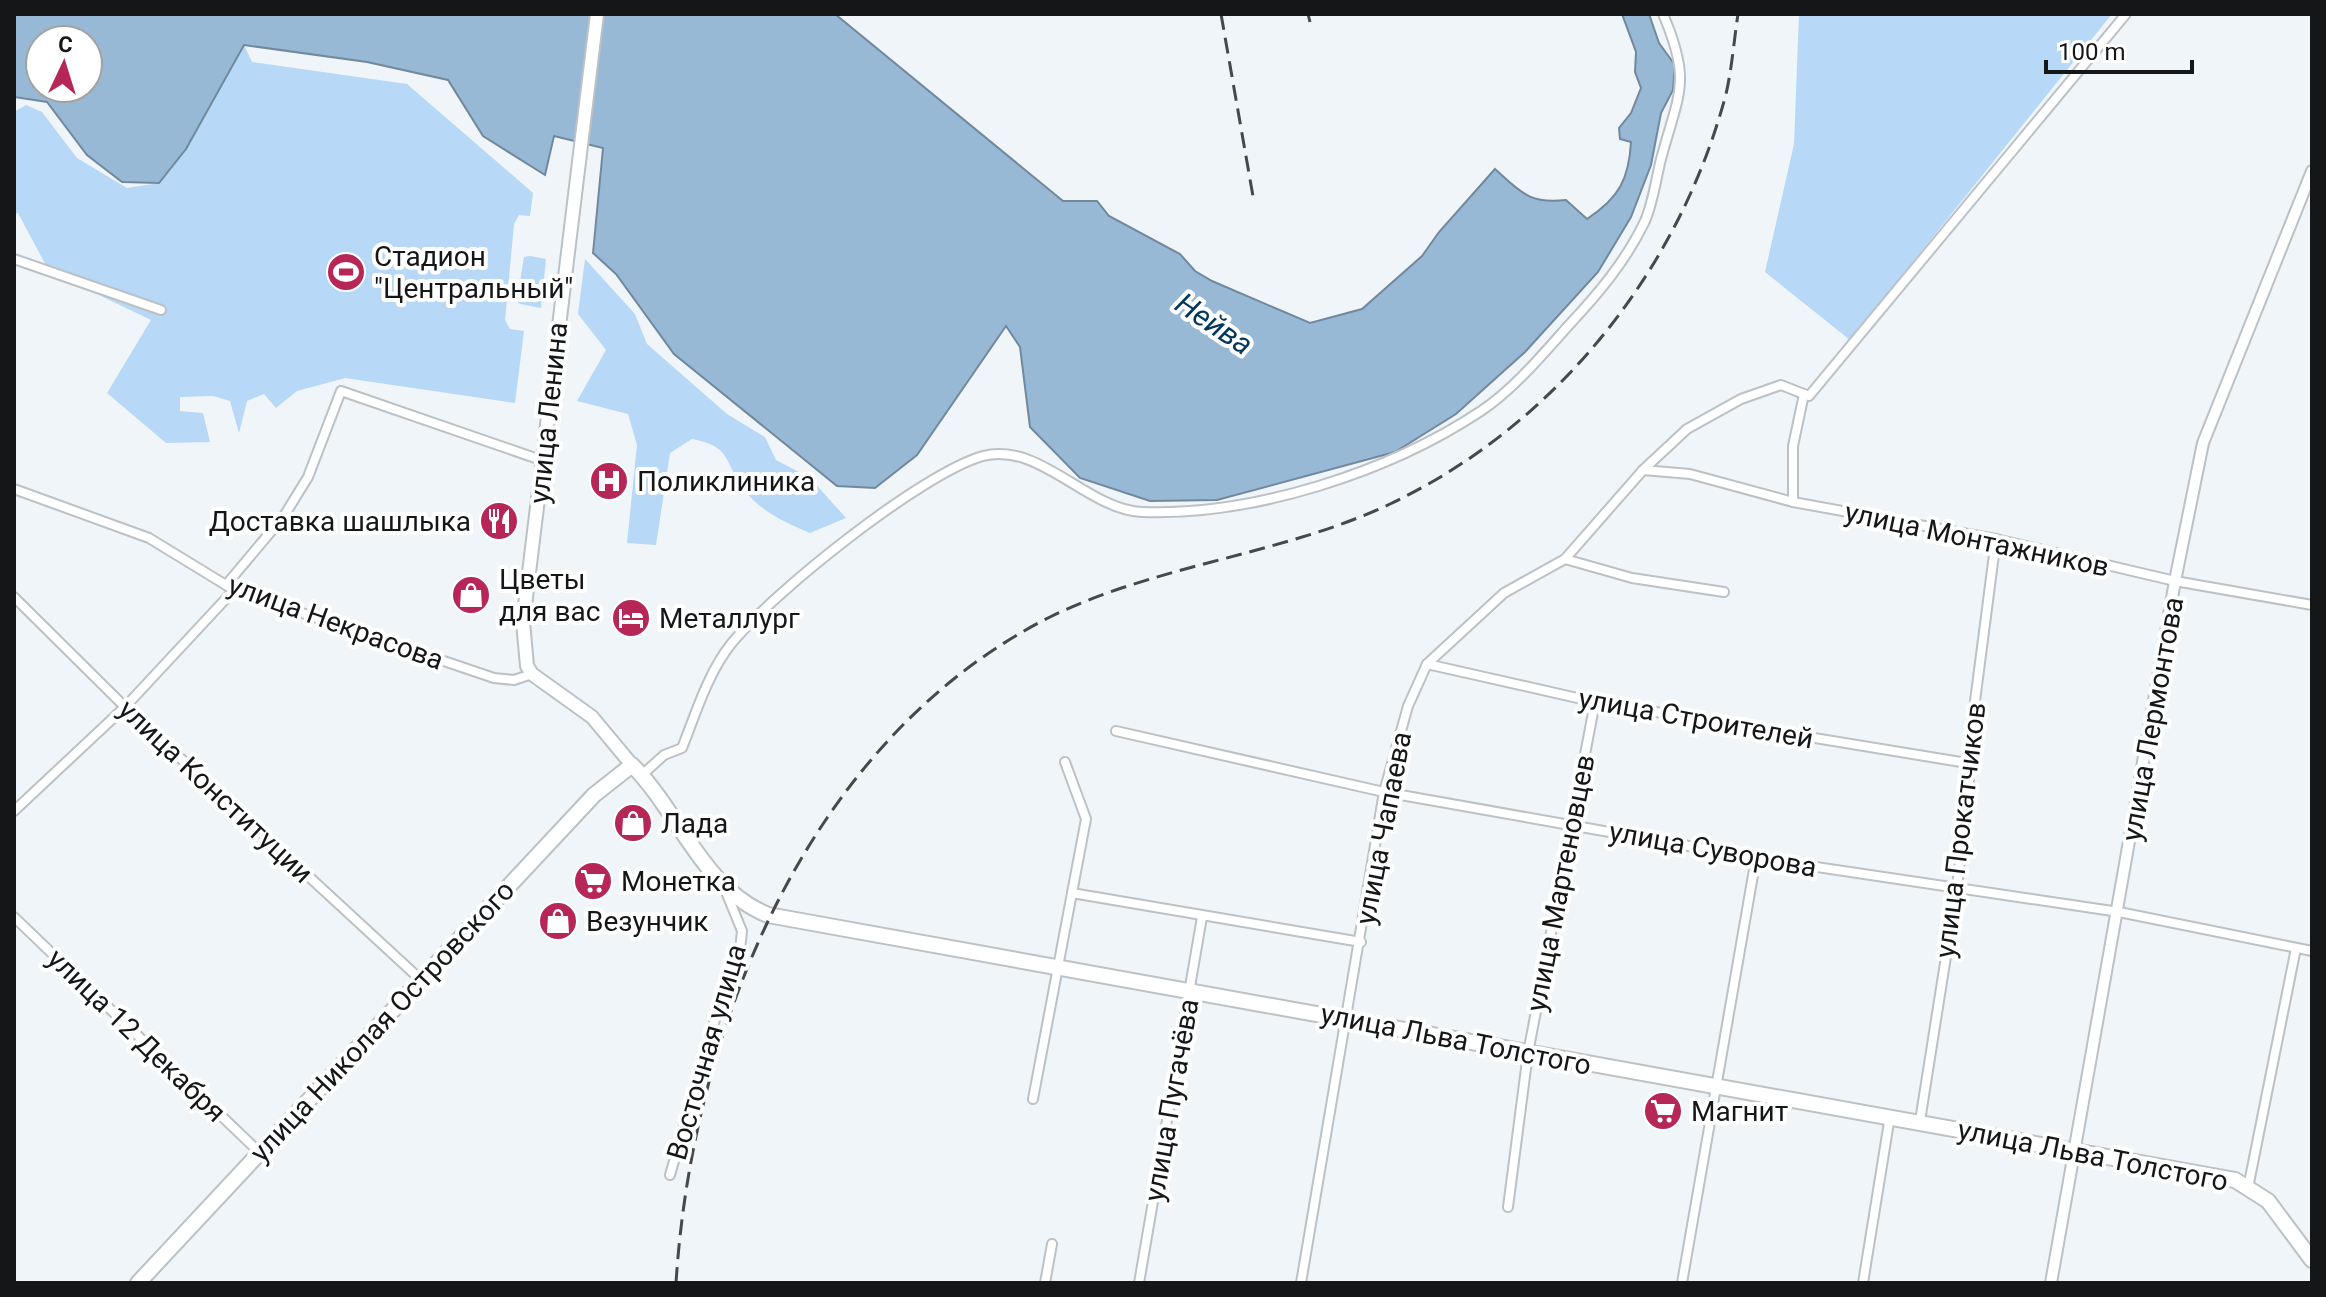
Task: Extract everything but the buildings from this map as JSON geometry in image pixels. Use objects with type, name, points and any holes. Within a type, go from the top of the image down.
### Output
[{"type":"main road","name":"улица Ленина","points":[[532,674],[527,666],[523,622],[545,462],[571,205],[597,14]]},
{"type":"main road","points":[[532,674],[537,682],[592,717],[637,770]]},
{"type":"main road","name":"улица Льва Толстого","points":[[637,770],[721,884],[745,906],[768,915],[1058,965],[1528,1053],[1890,1115],[2235,1180],[2268,1201],[2312,1260]]},
{"type":"main road","name":"улица Николая Островского","points":[[138,1283],[594,795],[637,770]]},
{"type":"street","points":[[637,770],[682,748],[708,684],[731,644],[827,555],[946,471],[985,456],[1016,453],[1089,493],[1137,513],[1224,506],[1325,485],[1377,466],[1484,409],[1544,353],[1607,283],[1646,220],[1682,91],[1681,67],[1663,14]]},
{"type":"street","points":[[1793,502],[1793,446],[1804,394],[1809,396],[2126,14]]},
{"type":"street","name":"улица Лермонтова","points":[[2051,1283],[2072,1148],[2119,912],[2175,581],[2203,443],[2312,171]]},
{"type":"street","points":[[14,259],[161,310]]},
{"type":"street","name":"улица Чапаева","points":[[1301,1283],[1384,792],[1408,706],[1427,664],[1504,593],[1565,559],[1643,470],[1687,429],[1741,399],[1781,385],[1804,394]]},
{"type":"street","points":[[14,811],[125,707],[230,587],[284,516],[308,477],[341,391],[545,462]]},
{"type":"street","name":"улица Монтажников","points":[[1643,470],[1690,474],[1793,502],[1996,539],[2175,581],[2312,605]]},
{"type":"street","name":"улица Некрасова","points":[[14,489],[149,538],[230,587],[494,678],[514,680],[532,674]]},
{"type":"street","name":"улица Прокатчиков","points":[[1920,1121],[1957,887],[1969,781],[1967,763],[1996,539]]},
{"type":"street","points":[[1565,559],[1632,578],[1724,592]]},
{"type":"street","name":"улица Конституции","points":[[14,597],[125,707],[422,981]]},
{"type":"street","name":"улица Строителей","points":[[1427,664],[1595,702],[1967,763]]},
{"type":"street","name":"улица Мартеновцев","points":[[1508,1207],[1528,1053],[1595,702]]},
{"type":"street","name":"улица Суворова","points":[[1116,731],[1384,792],[1756,858],[2119,912],[2312,951]]},
{"type":"street","points":[[1033,1099],[1086,819],[1065,762]]},
{"type":"street","points":[[1682,1283],[1756,858]]},
{"type":"street","name":"Восточная улица","points":[[670,1175],[720,1002],[740,950],[742,931],[721,884]]},
{"type":"street","points":[[1072,893],[1361,942]]},
{"type":"street","name":"улица 12 Декабря","points":[[14,917],[259,1152]]},
{"type":"street","name":"улица Пугачёва","points":[[1139,1283],[1202,917]]},
{"type":"street","points":[[2248,1188],[2296,948]]},
{"type":"street","points":[[1863,1283],[1890,1115]]},
{"type":"street","points":[[1045,1283],[1052,1244]]},
{"type":"shaded area","points":[[1799,14],[2112,14],[1850,340],[1765,272],[1794,144]]},
{"type":"shaded area","name":"Стадион \"Центральный\"","points":[[244,45],[252,62],[407,84],[533,193],[530,216],[519,215],[514,224],[505,320],[510,329],[524,331],[515,403],[345,378],[297,391],[276,408],[264,394],[247,401],[239,433],[230,401],[213,396],[180,397],[180,411],[203,413],[210,442],[166,443],[107,393],[151,320],[49,271],[18,213],[14,214],[14,112],[26,105],[42,112],[77,158],[127,188],[159,183],[186,149]]},
{"type":"shaded area","points":[[524,257],[546,259],[541,308],[520,304],[517,299]]},
{"type":"shaded area","points":[[585,259],[635,314],[647,344],[727,414],[765,437],[776,460],[810,478],[846,518],[810,533],[782,520],[749,496],[720,451],[692,439],[670,453],[656,545],[627,543],[637,445],[628,414],[577,401],[606,350],[578,314]]},
{"type":"water","name":"Нейва","points":[[14,14],[835,14],[1063,201],[1097,201],[1109,216],[1180,254],[1195,271],[1212,281],[1310,323],[1362,309],[1422,256],[1439,232],[1495,169],[1527,195],[1543,200],[1566,200],[1587,219],[1614,195],[1628,167],[1631,142],[1620,139],[1619,128],[1631,113],[1641,88],[1635,72],[1636,52],[1622,14],[1649,14],[1659,43],[1675,65],[1673,90],[1661,113],[1651,165],[1631,217],[1598,272],[1525,352],[1456,414],[1395,452],[1217,500],[1150,501],[1080,478],[1030,427],[1020,347],[1006,326],[917,455],[875,488],[837,486],[674,354],[616,274],[593,253],[603,148],[554,136],[545,175],[483,136],[448,80],[367,62],[244,45],[186,149],[159,183],[122,182],[87,155],[49,104],[104,104],[104,24],[24,24],[24,99],[14,97]]},
{"type":"railway","points":[[1221,14],[1254,202]]},
{"type":"railway","points":[[1308,14],[1310,22]]},
{"type":"railway","points":[[676,1283],[687,1186],[707,1088],[738,992],[779,900],[830,814],[892,736],[965,670],[1050,617],[1134,584],[1349,521],[1390,504],[1450,471],[1506,432],[1557,386],[1603,336],[1643,281],[1677,222],[1705,159],[1726,94],[1738,14]]},
{"type":"place","name":"Стадион \"Центральный\"","points":[[346,272]]},
{"type":"place","name":"Поликлиника","points":[[609,481]]},
{"type":"place","name":"Доставка шашлыка","points":[[499,521]]},
{"type":"place","name":"Цветы для вас","points":[[471,595]]},
{"type":"place","name":"Металлург","points":[[631,618]]},
{"type":"place","name":"Лада","points":[[633,823]]},
{"type":"place","name":"Монетка","points":[[593,881]]},
{"type":"place","name":"Везунчик","points":[[558,921]]},
{"type":"place","name":"Магнит","points":[[1663,1111]]}]
